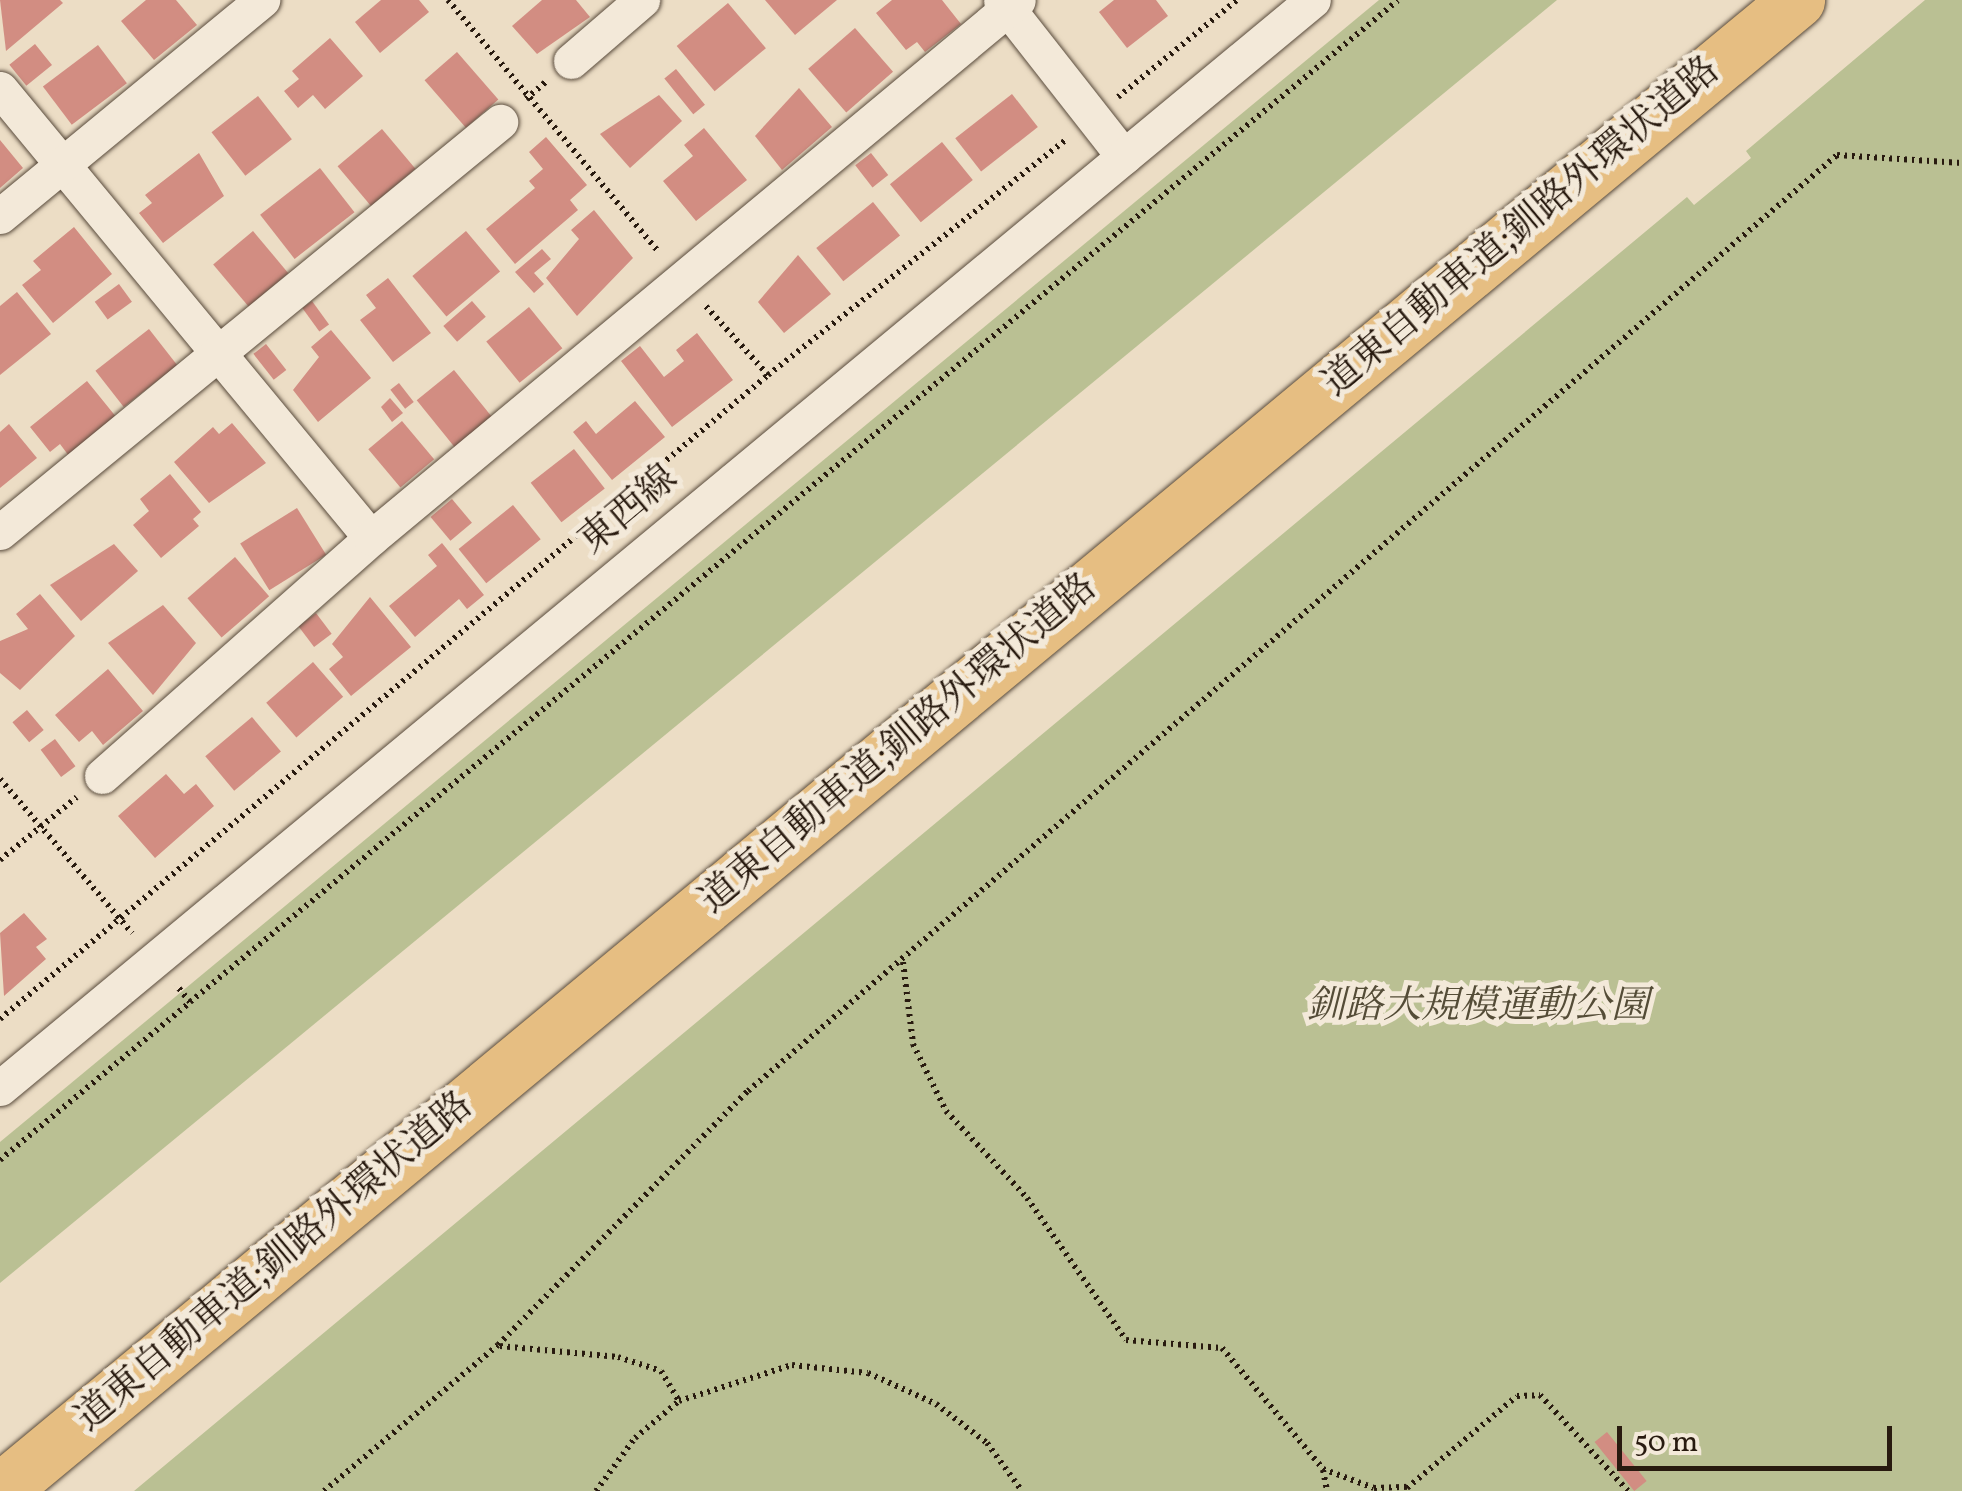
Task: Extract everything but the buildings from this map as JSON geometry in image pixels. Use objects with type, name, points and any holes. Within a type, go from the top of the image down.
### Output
[{"type":"highway","name":"道東自動車道;釧路外環状道路","points":[[0,1454],[1760,0]]},
{"type":"highway","name":"道東自動車道;釧路外環状道路","points":[[0,1491],[1798,0]]},
{"type":"street","points":[[0,216],[262,0]]},
{"type":"street","points":[[571,60],[642,0]]},
{"type":"street","name":"東西線","points":[[0,1088],[1313,0]]},
{"type":"street","points":[[102,776],[371,538],[684,282],[1009,3],[1124,157]]},
{"type":"street","points":[[0,89],[371,538]]},
{"type":"street","points":[[0,532],[500,122]]},
{"type":"path","points":[[448,0],[684,282],[768,376]]},
{"type":"path","points":[[0,1019],[768,376],[1237,0]]},
{"type":"path","points":[[0,1160],[1398,0]]},
{"type":"path","points":[[500,122],[571,60]]},
{"type":"path","points":[[324,1491],[498,1346],[748,1091],[903,962],[1837,156],[1962,163]]},
{"type":"path","points":[[0,860],[102,776]]},
{"type":"path","points":[[0,779],[190,1002]]},
{"type":"path","points":[[903,962],[913,1044],[946,1111],[1028,1198],[1126,1340],[1222,1348],[1323,1469],[1327,1491]]},
{"type":"path","points":[[498,1346],[618,1357],[660,1371],[679,1401]]},
{"type":"path","points":[[596,1491],[635,1438],[679,1401],[745,1373],[840,1367],[868,1373],[962,1420],[1022,1491]]},
{"type":"path","points":[[1323,1469],[1374,1488],[1406,1489],[1516,1396],[1540,1394],[1628,1491]]},
{"type":"green space","points":[[1379,0],[1557,0],[0,1283],[0,1142]]},
{"type":"green space","name":"釧路大規模運動公園","points":[[1925,0],[1962,0],[1962,1491],[134,1491],[1687,197],[1694,205],[1751,158],[1746,151]]}]
